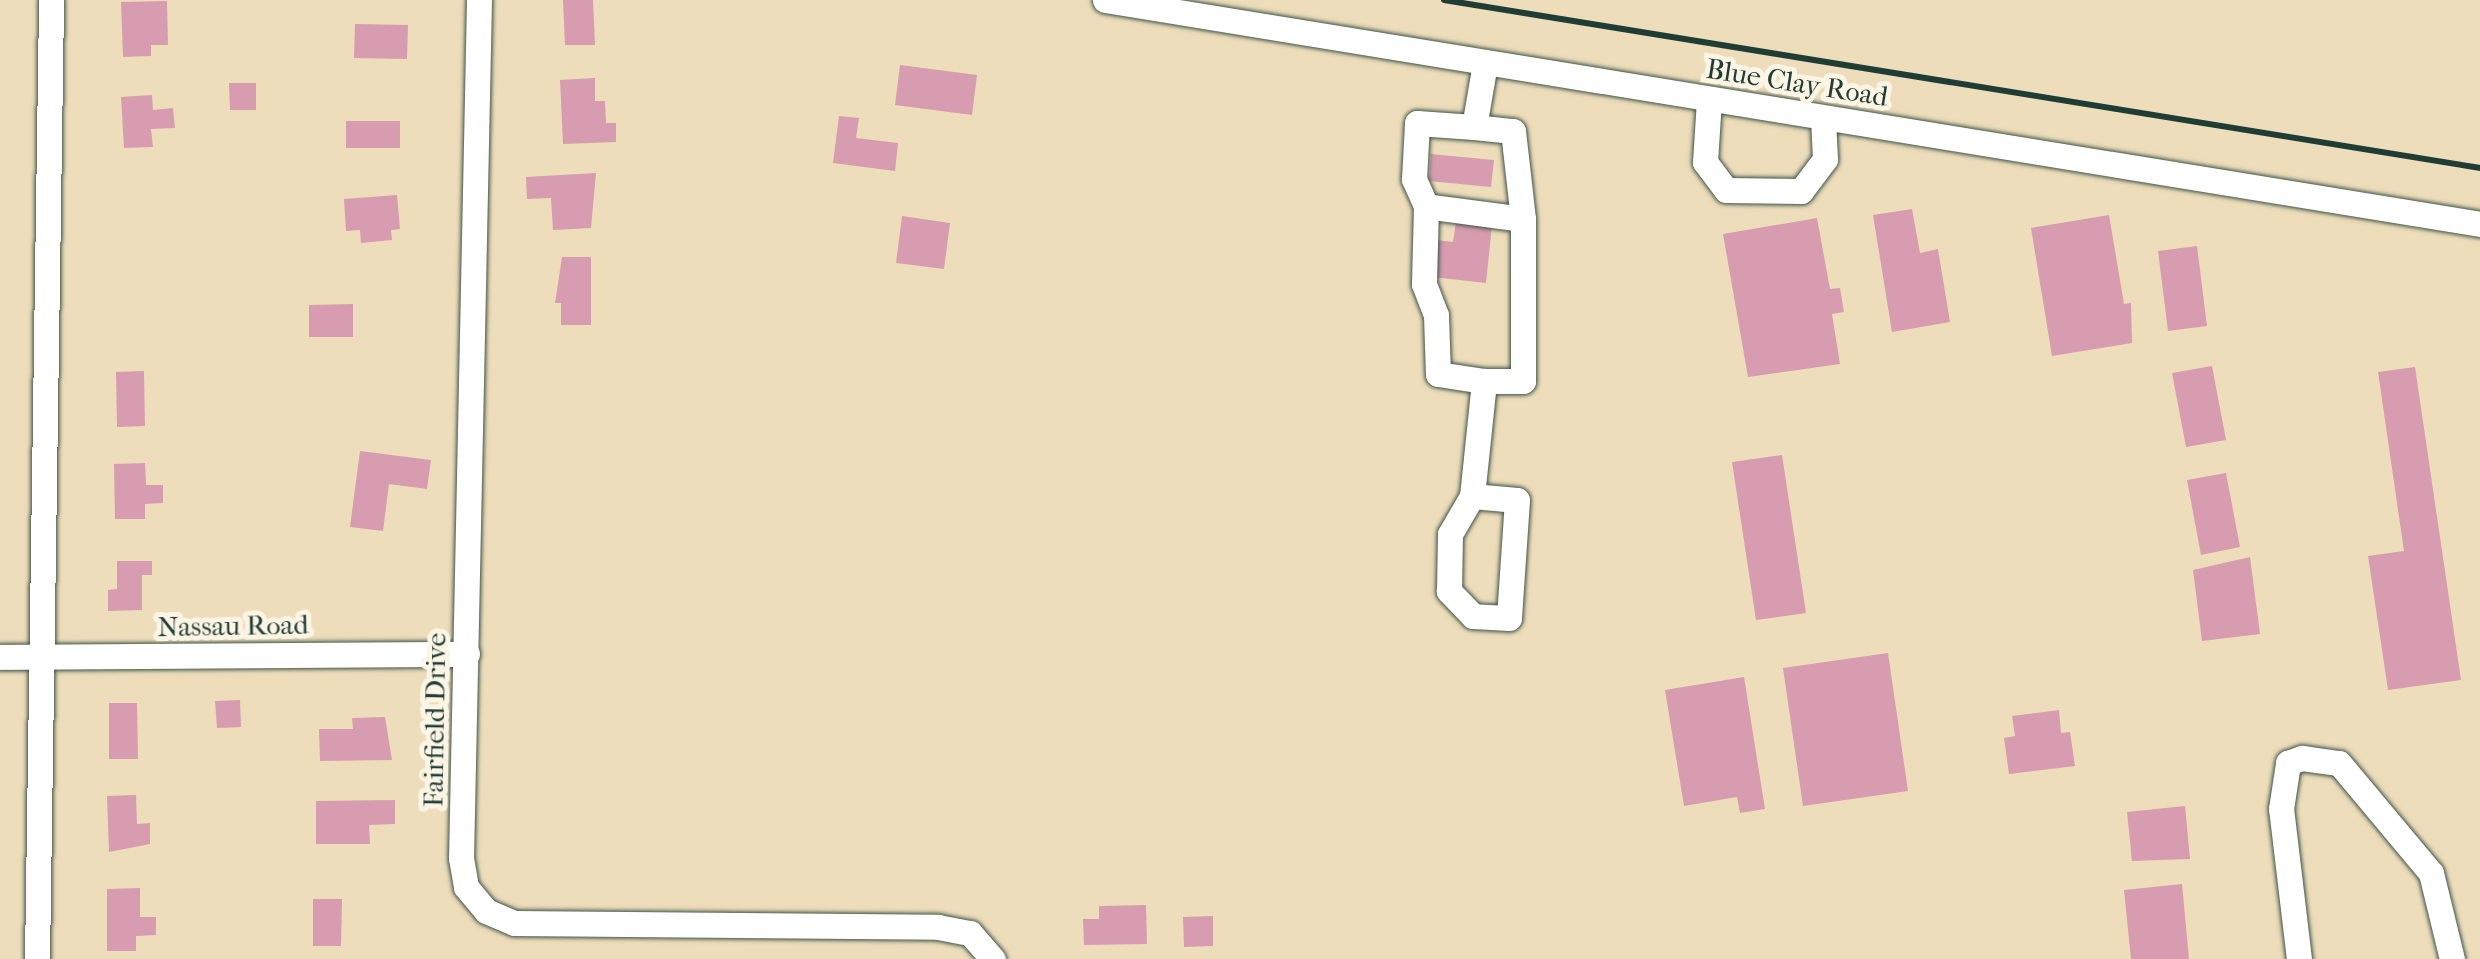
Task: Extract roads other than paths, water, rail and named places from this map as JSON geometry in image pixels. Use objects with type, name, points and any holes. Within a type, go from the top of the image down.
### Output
[{"type":"street","points":[[37,959],[51,0]]},
{"type":"street","name":"Fairfield Drive","points":[[479,0],[461,870],[470,893],[498,918],[546,926],[938,927],[970,934],[994,959]]},
{"type":"street","name":"Blue Clay Road","points":[[1104,0],[2480,224]]},
{"type":"street","points":[[1474,127],[1485,63]]},
{"type":"street","points":[[1710,100],[1706,162],[1726,190],[1801,190],[1825,159],[1823,118]]},
{"type":"street","points":[[1417,123],[1474,127],[1512,131],[1523,219],[1522,381],[1484,381],[1438,374],[1436,316],[1424,284],[1426,206],[1414,179],[1417,123]]},
{"type":"street","points":[[1426,206],[1523,219]]},
{"type":"street","points":[[1472,496],[1516,500],[1509,618],[1473,616],[1450,591],[1450,534],[1472,496],[1484,381]]},
{"type":"street","name":"Nassau Road","points":[[0,657],[466,654]]},
{"type":"street","points":[[2299,959],[2281,809],[2288,763],[2302,758],[2339,763],[2431,873],[2452,959]]},
{"type":"railway","points":[[1444,0],[2480,168]]}]
